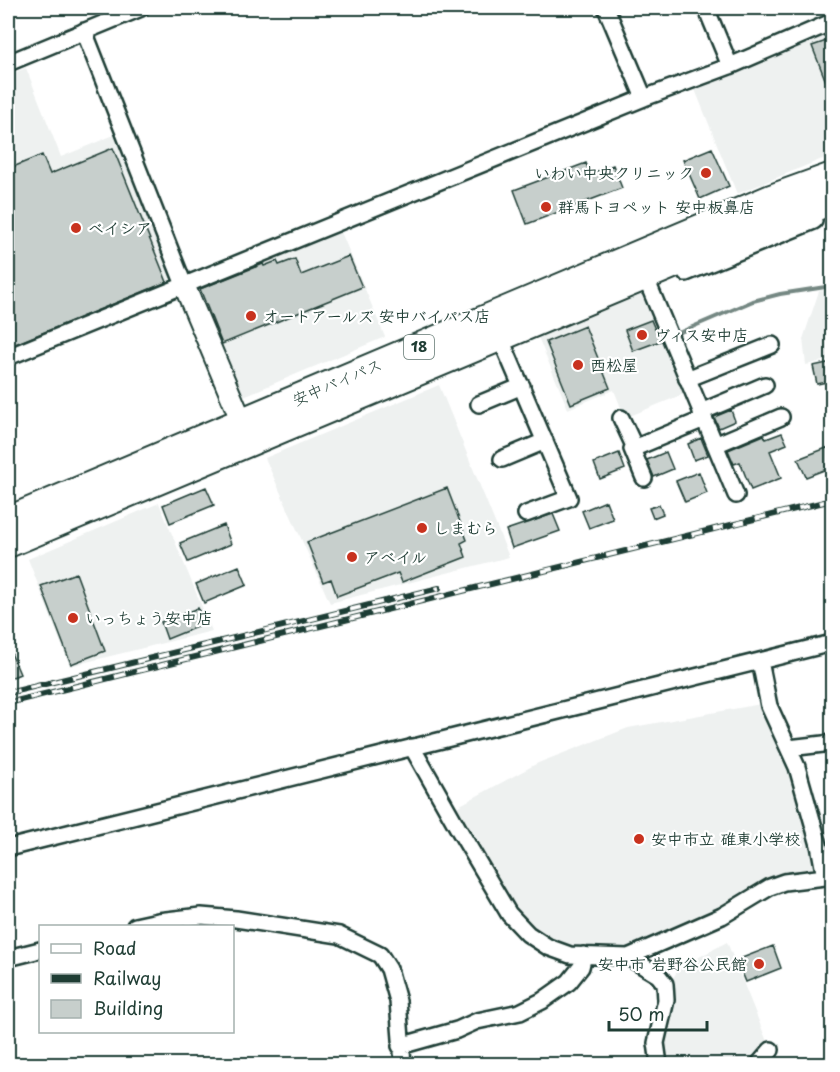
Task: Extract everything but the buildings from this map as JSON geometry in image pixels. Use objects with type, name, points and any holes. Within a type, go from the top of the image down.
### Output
[{"type":"highway","name":"安中バイパス","points":[[644,273],[771,198],[832,176]]},
{"type":"highway","name":"安中バイパス","points":[[8,544],[246,432],[496,327],[832,201]]},
{"type":"highway","name":"安中バイパス","points":[[8,520],[246,432]]},
{"type":"street","points":[[8,63],[141,8]]},
{"type":"street","points":[[606,8],[644,98]]},
{"type":"street","points":[[706,8],[730,66]]},
{"type":"street","points":[[8,357],[644,98],[730,66],[832,22]]},
{"type":"street","points":[[84,31],[184,285],[246,432]]},
{"type":"street","points":[[736,495],[644,273],[832,214]]},
{"type":"street","points":[[496,327],[568,498],[525,514]]},
{"type":"street","points":[[687,379],[772,345]]},
{"type":"street","points":[[644,478],[632,449],[765,385]]},
{"type":"street","points":[[478,404],[522,386]]},
{"type":"street","points":[[715,445],[781,417]]},
{"type":"street","points":[[621,418],[635,448]]},
{"type":"street","points":[[502,459],[545,441]]},
{"type":"street","points":[[8,848],[832,643]]},
{"type":"street","points":[[412,747],[509,914],[528,934],[548,947],[570,955],[628,957],[722,916],[770,887],[784,882],[829,877],[797,767],[769,706],[760,662]]},
{"type":"street","points":[[789,748],[832,742]]},
{"type":"street","points":[[143,925],[201,916],[236,919],[339,935],[380,955],[389,969],[398,1001],[403,1065]]},
{"type":"street","points":[[8,958],[39,950]]},
{"type":"street","points":[[400,1046],[457,1030],[477,1021],[519,1012],[542,1001],[569,982],[581,967],[584,955]]},
{"type":"street","points":[[628,957],[658,975],[665,984],[666,1000],[656,1043],[659,1065]]},
{"type":"street","points":[[759,1065],[771,1050]]},
{"type":"shaded area","points":[[832,26],[832,155],[737,194],[694,87]]},
{"type":"shaded area","name":"ベイシア","points":[[26,68],[61,157],[114,135],[171,272],[168,286],[8,350],[8,75]]},
{"type":"shaded area","points":[[339,227],[385,337],[239,398],[194,290],[197,285]]},
{"type":"shaded area","points":[[832,289],[832,359],[806,365],[803,339],[819,291]]},
{"type":"shaded area","points":[[646,293],[686,393],[625,418],[614,390],[568,409],[538,337]]},
{"type":"shaded area","points":[[439,385],[509,557],[330,603],[265,458]]},
{"type":"shaded area","points":[[159,503],[212,631],[70,666],[28,559]]},
{"type":"shaded area","name":"安中市立 碓東小学校","points":[[761,704],[789,761],[817,867],[812,873],[631,951],[576,951],[551,944],[532,932],[513,910],[451,810],[538,763],[628,728]]},
{"type":"shaded area","points":[[727,942],[768,1044],[748,1064],[662,1064],[665,1014],[670,983],[679,968]]},
{"type":"waterway","points":[[676,334],[753,301],[780,294],[832,286]]},
{"type":"railway","points":[[8,703],[832,500]]},
{"type":"railway","points":[[8,693],[439,588]]},
{"type":"place","name":"いわい中央クリニック","points":[[706,173]]},
{"type":"place","name":"群馬トヨペット 安中板鼻店","points":[[546,207]]},
{"type":"place","name":"ベイシア","points":[[76,228]]},
{"type":"place","name":"オートアールズ 安中バイパス店","points":[[251,316]]},
{"type":"place","name":"ヴィス安中店","points":[[642,335]]},
{"type":"place","name":"西松屋","points":[[578,365]]},
{"type":"place","name":"しまむら","points":[[422,528]]},
{"type":"place","name":"アベイル","points":[[352,557]]},
{"type":"place","name":"いっちょう安中店","points":[[73,618]]},
{"type":"place","name":"安中市立 碓東小学校","points":[[639,839]]},
{"type":"place","name":"安中市 岩野谷公民館","points":[[759,964]]}]
